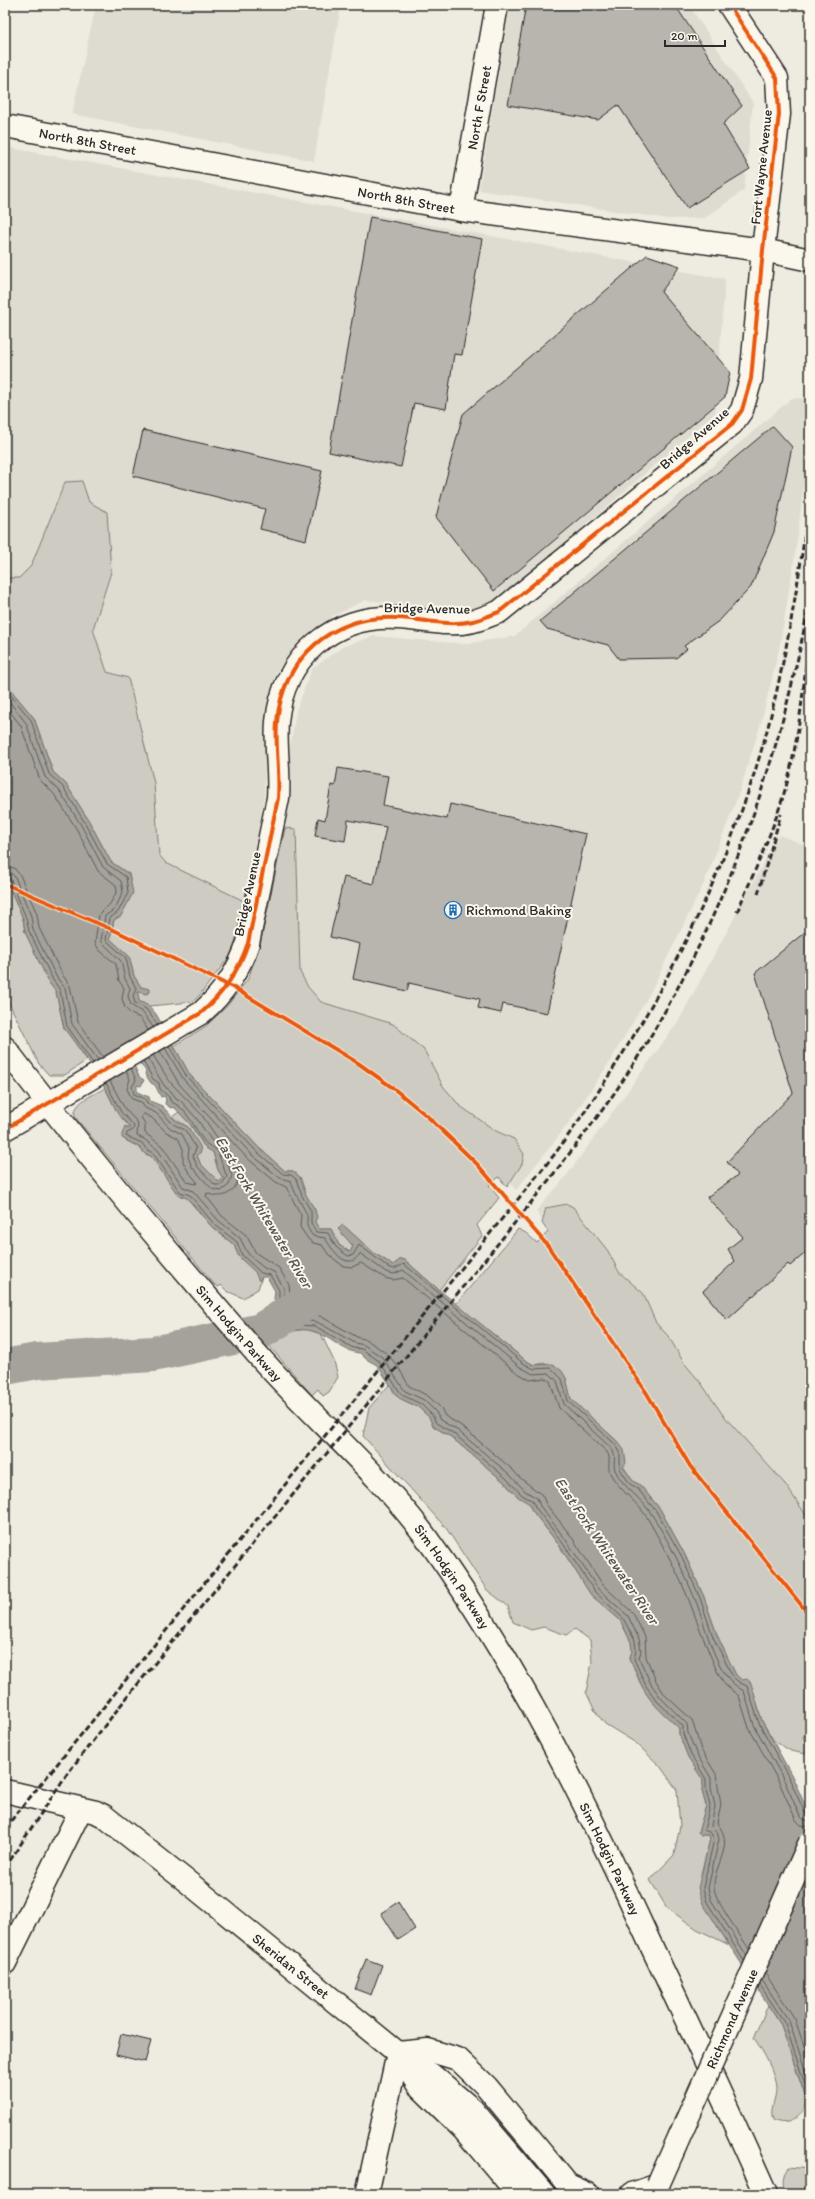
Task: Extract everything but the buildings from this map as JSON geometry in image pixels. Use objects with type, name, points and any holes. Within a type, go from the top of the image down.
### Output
[{"type":"street","name":"North F Street","points":[[461,210],[497,5]]},
{"type":"street","name":"Fort Wayne Avenue","points":[[729,5],[777,78],[779,114],[763,250]]},
{"type":"street","name":"North 8th Street","points":[[5,126],[461,210],[763,250],[810,260]]},
{"type":"street","name":"Bridge Avenue","points":[[5,1129],[48,1105],[201,1013],[228,983],[242,960],[248,943],[278,798],[279,781],[277,736],[279,704],[293,669],[303,654],[335,631],[363,620],[398,618],[460,623],[473,621],[499,612],[732,424],[742,410],[751,379],[763,250]]},
{"type":"street","name":"Sim Hodgin Parkway","points":[[5,1048],[48,1105],[258,1355],[385,1486],[423,1534],[457,1584],[532,1704],[566,1766],[612,1860],[766,2194]]},
{"type":"street","name":"Sheridan Street","points":[[5,1791],[104,1816],[194,1887],[398,2053],[432,2075],[473,2110],[544,2194]]},
{"type":"street","points":[[5,1963],[81,1809]]},
{"type":"street","name":"Richmond Avenue","points":[[656,2189],[810,1842]]},
{"type":"street","points":[[398,2053],[428,2050],[458,2058],[487,2087],[568,2185],[588,2194]]},
{"type":"street","points":[[367,2194],[398,2053]]},
{"type":"street","points":[[398,2053],[418,2085],[463,2129],[518,2194]]},
{"type":"street","points":[[632,2194],[656,2189]]},
{"type":"shaded area","points":[[96,5],[341,5],[314,161],[72,114]]},
{"type":"shaded area","points":[[510,5],[689,5],[753,103],[744,190],[705,218],[668,219],[479,190]]},
{"type":"shaded area","points":[[5,147],[725,279],[715,413],[499,600],[475,615],[365,600],[333,616],[303,638],[277,671],[266,707],[264,799],[244,901],[166,863],[159,855],[154,783],[107,672],[93,629],[111,572],[82,481],[46,530],[31,566],[19,578],[5,578]]},
{"type":"shaded area","points":[[792,398],[810,399],[810,433],[796,548],[780,645],[761,723],[738,796],[704,883],[650,993],[609,1063],[568,1124],[516,1190],[510,1183],[522,1164],[524,1154],[514,1139],[496,1131],[460,1106],[443,1086],[424,1050],[321,1002],[308,987],[300,972],[296,830],[285,828],[292,786],[289,755],[296,711],[312,669],[342,647],[374,636],[465,644],[515,636]]},
{"type":"shaded area","points":[[82,481],[89,502],[107,512],[111,572],[93,629],[107,672],[128,678],[154,783],[159,855],[166,863],[244,901],[235,944],[230,956],[199,996],[192,1002],[149,1006],[139,1001],[137,996],[141,987],[134,976],[129,956],[110,939],[114,920],[129,874],[111,862],[89,821],[66,784],[53,772],[34,718],[5,683],[5,578],[19,578],[31,566],[65,482]]},
{"type":"shaded area","points":[[285,828],[296,829],[300,972],[308,987],[321,1002],[393,1024],[424,1050],[443,1086],[460,1106],[496,1131],[514,1139],[524,1154],[522,1164],[507,1187],[499,1177],[489,1185],[499,1198],[477,1225],[482,1236],[439,1290],[405,1260],[401,1259],[393,1265],[374,1253],[343,1225],[343,1233],[353,1246],[350,1253],[339,1245],[331,1229],[319,1229],[314,1222],[315,1210],[306,1195],[300,1177],[293,1171],[285,1171],[259,1148],[190,1075],[174,1046],[206,1026],[227,1006],[248,979],[260,945]]},
{"type":"shaded area","points":[[779,835],[810,847],[810,1521],[785,1484],[723,1415],[701,1383],[684,1363],[669,1337],[656,1323],[643,1293],[619,1272],[608,1251],[543,1214],[542,1220],[536,1211],[564,1179],[678,1022]]},
{"type":"shaded area","points":[[5,877],[23,919],[25,932],[49,982],[56,992],[64,1028],[87,1060],[65,1075],[49,1075],[39,1064],[7,999],[5,975]]},
{"type":"shaded area","points":[[105,1088],[118,1114],[130,1127],[129,1129],[125,1126],[125,1140],[139,1147],[145,1154],[151,1156],[178,1195],[187,1198],[212,1227],[234,1245],[239,1257],[256,1272],[259,1280],[262,1277],[258,1289],[243,1298],[227,1291],[221,1285],[219,1287],[215,1285],[75,1117],[75,1112],[80,1103]]},
{"type":"shaded area","points":[[179,1112],[190,1124],[203,1145],[213,1152],[218,1170],[223,1178],[219,1183],[200,1163],[197,1155],[197,1143],[188,1127],[172,1117]]},
{"type":"shaded area","points":[[567,1204],[573,1207],[608,1251],[619,1272],[643,1293],[656,1323],[669,1337],[684,1363],[701,1383],[723,1415],[785,1484],[810,1521],[810,1735],[803,1736],[808,1750],[805,1754],[791,1751],[774,1741],[762,1721],[753,1691],[736,1675],[730,1664],[717,1635],[704,1597],[685,1555],[660,1509],[640,1485],[633,1481],[623,1466],[618,1442],[571,1399],[566,1378],[544,1363],[534,1365],[525,1360],[456,1304],[518,1229],[526,1233],[537,1243],[548,1232],[542,1223],[546,1208]]},
{"type":"shaded area","points":[[306,1329],[321,1334],[334,1361],[338,1377],[329,1392],[323,1396],[318,1389],[312,1395],[264,1340],[271,1335]]},
{"type":"shaded area","points":[[390,1384],[394,1393],[403,1400],[418,1407],[429,1417],[433,1426],[451,1437],[503,1481],[510,1489],[531,1504],[531,1509],[559,1545],[591,1595],[620,1620],[631,1642],[632,1651],[629,1660],[641,1685],[655,1705],[679,1728],[679,1734],[688,1757],[703,1780],[702,1791],[706,1806],[698,1832],[701,1835],[709,1835],[710,1839],[701,1874],[717,1926],[729,1945],[697,1929],[667,1908],[650,1880],[674,1855],[680,1826],[677,1790],[660,1766],[636,1743],[605,1724],[595,1711],[586,1692],[592,1662],[590,1640],[575,1629],[566,1635],[544,1627],[531,1630],[513,1622],[508,1606],[487,1590],[446,1528],[363,1436],[369,1408]]},
{"type":"shaded area","points":[[768,2005],[781,2025],[807,2102],[798,2116],[789,2122],[784,2123],[773,2120],[772,2108],[776,2093],[774,2076],[762,2050],[754,2038]]},
{"type":"shaded area","points":[[788,2167],[810,2169],[810,2194],[786,2194],[783,2180]]},
{"type":"water","name":"East Fork Whitewater River","points":[[5,683],[34,718],[53,772],[66,784],[89,821],[111,862],[129,874],[133,893],[121,916],[114,920],[110,939],[129,956],[134,976],[141,987],[150,989],[150,992],[146,994],[138,992],[139,1001],[149,1006],[156,1014],[190,1075],[259,1148],[285,1171],[293,1171],[300,1177],[306,1195],[315,1210],[317,1217],[315,1222],[319,1229],[331,1229],[339,1245],[350,1252],[353,1246],[338,1229],[343,1225],[374,1253],[393,1265],[401,1259],[405,1260],[525,1360],[534,1365],[553,1364],[562,1371],[566,1378],[571,1399],[618,1442],[624,1450],[626,1463],[623,1467],[633,1481],[640,1485],[660,1509],[685,1555],[704,1597],[717,1635],[736,1675],[742,1680],[747,1679],[751,1683],[762,1721],[792,1776],[810,1816],[810,2110],[781,2025],[703,1904],[698,1888],[710,1839],[709,1835],[701,1835],[698,1832],[706,1806],[702,1791],[703,1780],[688,1757],[679,1734],[679,1728],[655,1705],[643,1688],[629,1660],[632,1651],[631,1642],[620,1620],[591,1595],[559,1545],[531,1509],[530,1504],[518,1497],[503,1481],[451,1437],[433,1426],[429,1417],[418,1407],[399,1398],[377,1365],[366,1359],[360,1353],[344,1348],[323,1335],[307,1330],[297,1330],[274,1299],[275,1291],[267,1277],[262,1277],[259,1281],[255,1272],[239,1257],[234,1245],[212,1227],[187,1198],[178,1195],[151,1156],[145,1154],[139,1147],[122,1138],[125,1126],[129,1129],[130,1127],[118,1114],[109,1095],[83,1053],[64,1028],[56,992],[49,983],[25,932],[23,919],[5,877]],"holes":[[[138,1061],[146,1071],[145,1074],[151,1083],[155,1085],[161,1097],[164,1096],[166,1099],[165,1104],[171,1108],[174,1107],[190,1124],[207,1149],[213,1152],[218,1170],[223,1178],[219,1182],[200,1163],[197,1155],[201,1152],[200,1146],[188,1127],[176,1121],[162,1106],[150,1101],[149,1097],[137,1092],[137,1085],[141,1086],[144,1080],[139,1077],[133,1063]]]},
{"type":"waterway","points":[[5,1367],[37,1361],[153,1354],[261,1331],[314,1297]]},
{"type":"railway","points":[[5,1828],[554,1155],[589,1106],[622,1055],[682,949],[708,894],[752,781],[769,723],[788,639],[798,582],[810,496]]},
{"type":"railway","points":[[5,1868],[67,1774],[124,1701],[522,1214],[613,1096],[629,1071],[662,1016],[692,960],[719,903],[743,844],[764,783],[782,722],[810,598]]},
{"type":"railway","points":[[737,912],[771,832],[787,783],[795,746],[804,688],[810,629]]},
{"type":"railway","points":[[758,894],[781,814]]},
{"type":"cycle path","points":[[5,1129],[201,1013],[223,990],[235,972],[248,943],[278,798],[277,722],[281,699],[289,678],[301,659],[315,644],[333,632],[353,623],[374,619],[398,618],[464,623],[499,612],[732,424],[742,410],[751,379],[763,250],[779,114],[777,78],[729,5]]},
{"type":"cycle path","points":[[5,884],[118,932],[234,988],[358,1063],[393,1088],[427,1116],[477,1164],[548,1246],[646,1392],[690,1466],[810,1616]]},
{"type":"place","name":"Richmond Baking","points":[[453,910]]}]
